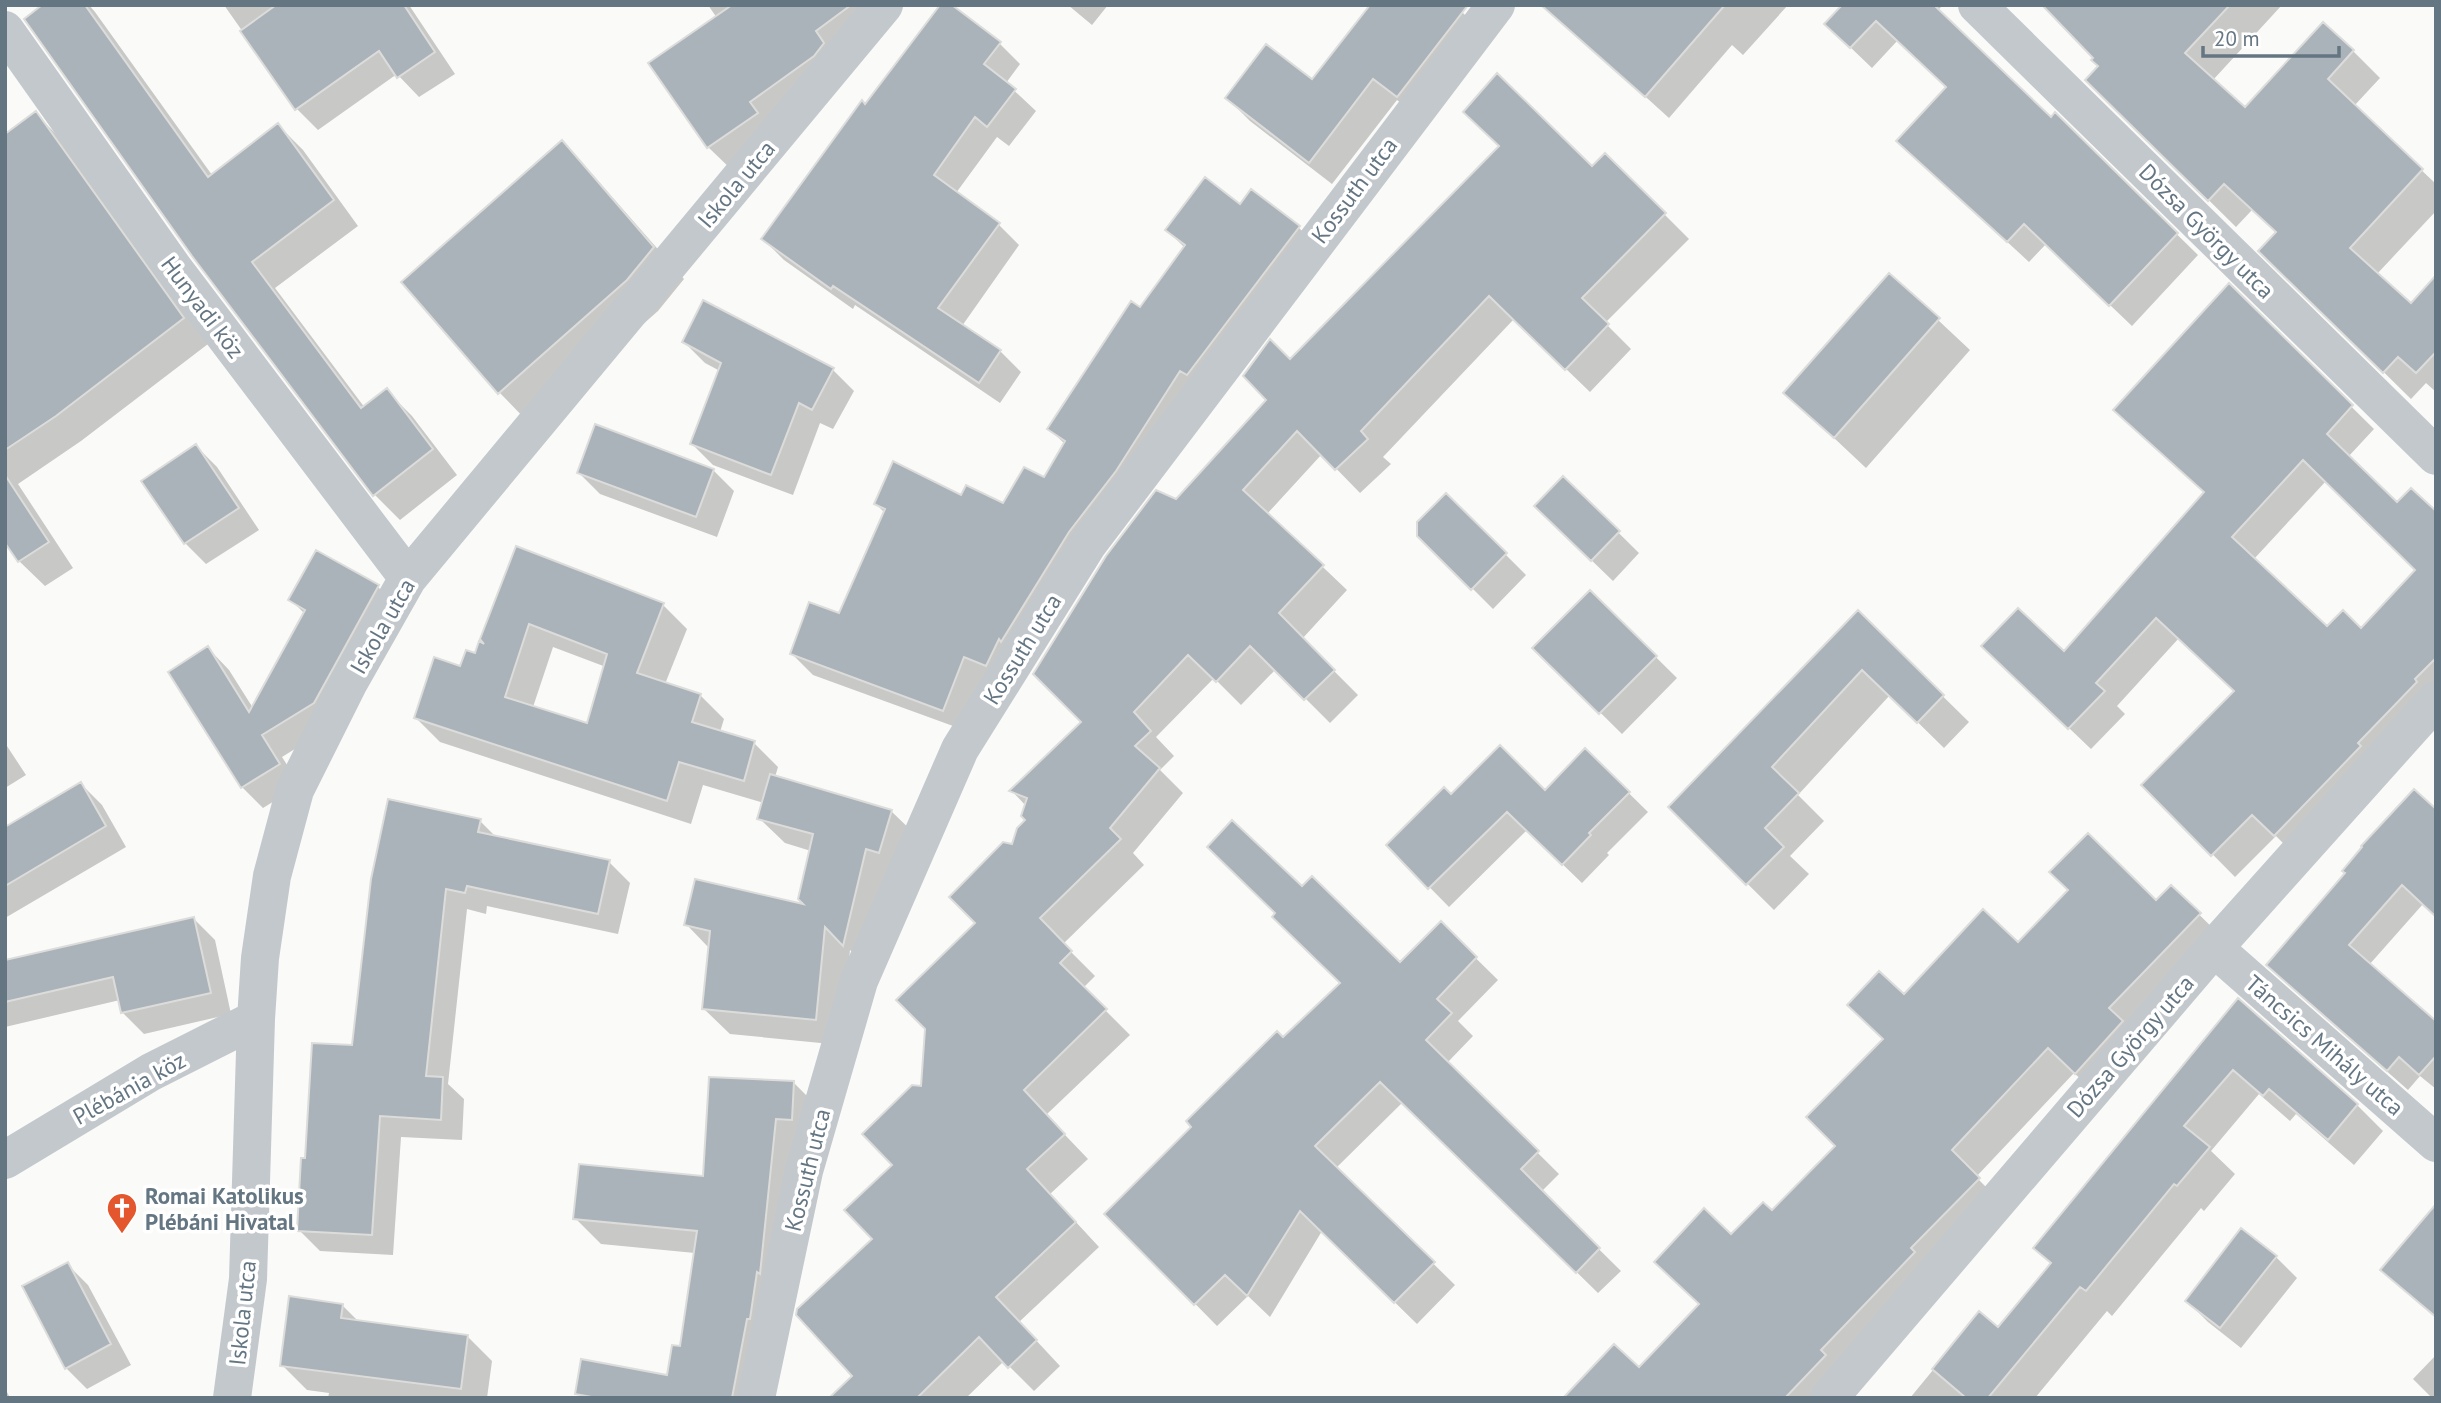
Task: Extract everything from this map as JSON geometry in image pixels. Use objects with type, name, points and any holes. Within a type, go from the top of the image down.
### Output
[{"type":"street","name":"Iskola utca","points":[[232,1398],[248,1279],[260,958],[272,876],[295,790],[348,684],[408,578],[884,5]]},
{"type":"street","name":"Kossuth utca","points":[[757,1398],[804,1171],[859,981],[960,749],[1088,544],[1496,5]]},
{"type":"street","name":"Dózsa György utca","points":[[1977,5],[2436,456]]},
{"type":"street","name":"Hunyadi köz","points":[[5,30],[174,269],[408,578]]},
{"type":"street","name":"Dózsa György utca","points":[[1829,1398],[2214,948],[2436,700]]},
{"type":"street","name":"Táncsics Mihály utca","points":[[2214,948],[2436,1142]]},
{"type":"street","name":"Plébánia köz","points":[[5,1160],[151,1072],[256,1019]]},
{"type":"building","points":[[42,5],[85,5],[208,177],[278,123],[334,200],[252,262],[361,408],[387,388],[433,449],[373,496],[192,256],[24,19]]},
{"type":"building","points":[[276,5],[404,5],[435,52],[397,78],[379,51],[295,110],[240,31]]},
{"type":"building","points":[[732,5],[851,5],[816,31],[824,43],[814,56],[750,102],[758,113],[707,148],[648,63]]},
{"type":"building","points":[[940,5],[952,5],[1001,42],[984,64],[1016,89],[987,127],[975,117],[934,175],[1000,223],[938,308],[1001,350],[979,383],[833,286],[831,289],[761,239],[862,100],[865,104]]},
{"type":"building","points":[[1370,5],[1468,5],[1397,97],[1373,79],[1309,163],[1225,98],[1266,44],[1312,79]]},
{"type":"building","points":[[1541,5],[1725,5],[1645,97]]},
{"type":"building","points":[[1842,5],[1934,5],[2051,117],[2055,112],[2178,233],[2109,306],[2024,224],[2007,242],[1896,141],[1946,87],[1876,21],[1850,48],[1824,24]]},
{"type":"building","points":[[2042,5],[2230,5],[2185,53],[2245,107],[2323,22],[2354,50],[2328,79],[2423,169],[2350,248],[2411,303],[2436,275],[2436,352],[2416,373],[2398,357],[2383,373],[2258,251],[2276,232],[2224,184],[2208,201],[2085,80],[2098,66]]},
{"type":"building","points":[[1497,73],[1592,166],[1605,153],[1666,213],[1582,298],[1609,324],[1565,370],[1489,296],[1361,431],[1368,439],[1335,470],[1297,431],[1243,490],[1324,565],[1279,613],[1335,670],[1304,700],[1250,646],[1216,682],[1188,655],[1134,712],[1151,731],[1135,746],[1160,768],[1110,828],[1121,839],[1040,918],[1072,951],[1060,963],[1107,1009],[1024,1090],[1065,1134],[1027,1169],[1076,1222],[996,1297],[1037,1340],[1008,1368],[979,1337],[917,1398],[829,1398],[852,1376],[796,1315],[797,1309],[872,1239],[844,1210],[892,1165],[862,1134],[912,1085],[921,1086],[925,1029],[896,1000],[975,923],[949,897],[1003,842],[1012,844],[1017,828],[1025,820],[1021,816],[1027,798],[1009,791],[1081,722],[1033,674],[1106,556],[1156,490],[1176,499],[1266,400],[1243,376],[1270,339],[1290,359],[1499,146],[1463,112]]},
{"type":"building","points":[[36,111],[184,318],[56,416],[5,450],[5,134]]},
{"type":"building","points":[[562,140],[654,247],[627,280],[498,394],[401,282]]},
{"type":"building","points":[[1205,177],[1240,204],[1251,189],[1300,226],[1187,375],[1180,371],[1116,471],[1069,532],[1001,642],[999,639],[986,666],[964,657],[943,711],[790,654],[809,602],[839,613],[885,509],[874,504],[893,461],[961,495],[966,485],[1003,503],[1024,467],[1044,477],[1065,441],[1047,429],[1131,301],[1140,307],[1185,245],[1165,230]]},
{"type":"building","points":[[1889,273],[1940,318],[1834,438],[1783,393]]},
{"type":"building","points":[[2229,283],[2353,405],[2327,434],[2397,502],[2411,488],[2436,511],[2436,658],[2415,679],[2417,682],[2358,743],[2361,746],[2274,836],[2252,815],[2211,856],[2141,785],[2234,691],[2156,618],[2096,683],[2105,691],[2068,729],[1981,646],[2018,608],[2064,651],[2204,492],[2113,410]],"holes":[[[2303,460],[2415,570],[2361,628],[2343,610],[2327,626],[2232,537]]]},
{"type":"building","points":[[703,300],[834,368],[812,410],[799,403],[771,475],[690,444],[721,363],[682,342]]},
{"type":"building","points":[[595,424],[714,469],[696,517],[577,473]]},
{"type":"building","points":[[196,444],[239,508],[184,544],[141,481]]},
{"type":"building","points":[[5,475],[49,542],[18,562],[5,543]]},
{"type":"building","points":[[1563,476],[1620,531],[1591,561],[1534,506]]},
{"type":"building","points":[[1446,493],[1507,553],[1471,590],[1417,536],[1417,522]]},
{"type":"building","points":[[516,546],[664,603],[637,673],[701,694],[692,722],[755,741],[744,781],[679,762],[667,801],[414,718],[434,657],[460,666],[466,650],[475,653],[479,641],[484,644],[480,639]],"holes":[[[529,624],[607,654],[587,723],[505,697]]]},
{"type":"building","points":[[316,550],[379,585],[314,703],[262,735],[280,764],[241,788],[168,672],[208,646],[249,712],[305,610],[288,600]]},
{"type":"building","points":[[1590,590],[1657,656],[1599,714],[1532,648]]},
{"type":"building","points":[[1858,610],[1944,695],[1917,723],[1862,670],[1772,767],[1799,793],[1765,828],[1784,847],[1746,885],[1668,807]]},
{"type":"building","points":[[1500,745],[1545,790],[1585,748],[1630,792],[1562,865],[1507,812],[1428,889],[1386,845],[1444,787],[1451,794]]},
{"type":"building","points":[[770,774],[892,810],[879,853],[866,849],[843,946],[825,927],[816,1020],[702,1009],[710,931],[684,925],[695,879],[803,904],[798,899],[813,834],[757,819]]},
{"type":"building","points":[[81,782],[106,826],[5,886],[5,827]]},
{"type":"building","points":[[2414,789],[2436,809],[2436,917],[2402,885],[2349,945],[2436,1021],[2436,1056],[2419,1075],[2399,1057],[2387,1071],[2266,965],[2345,873],[2342,871],[2361,846]]},
{"type":"building","points":[[388,799],[481,819],[478,832],[610,860],[598,914],[467,886],[465,893],[446,889],[426,1076],[443,1077],[441,1120],[380,1116],[372,1235],[297,1231],[301,1158],[305,1158],[312,1043],[352,1045],[371,879]]},
{"type":"building","points":[[1232,820],[1302,886],[1312,876],[1400,962],[1441,921],[1477,957],[1437,999],[1452,1013],[1426,1040],[1539,1151],[1521,1169],[1600,1248],[1576,1273],[1380,1082],[1315,1146],[1435,1262],[1394,1303],[1300,1211],[1247,1296],[1225,1275],[1194,1305],[1104,1214],[1191,1127],[1186,1121],[1277,1031],[1283,1037],[1340,983],[1272,917],[1275,913],[1207,847]]},
{"type":"building","points":[[2088,833],[2156,900],[2171,885],[2201,913],[2109,1008],[2123,1021],[2075,1074],[2048,1048],[1952,1150],[1980,1178],[1911,1248],[1915,1252],[1821,1350],[1826,1355],[1785,1398],[1563,1398],[1614,1344],[1639,1367],[1699,1304],[1654,1262],[1704,1208],[1731,1234],[1763,1202],[1772,1210],[1835,1146],[1806,1117],[1883,1039],[1847,1005],[1879,971],[1904,994],[1983,909],[2018,942],[2068,890],[2049,872]]},
{"type":"building","points":[[194,917],[211,993],[121,1013],[113,977],[5,1002],[5,960]]},
{"type":"building","points":[[2238,998],[2358,1104],[2328,1140],[2269,1089],[2263,1096],[2233,1070],[2184,1126],[2210,1147],[2177,1186],[2174,1184],[2086,1291],[2080,1287],[1988,1398],[1966,1398],[1932,1369],[1979,1311],[1998,1327],[2051,1263],[2033,1248]]},
{"type":"building","points":[[709,1077],[794,1081],[792,1120],[776,1119],[760,1274],[757,1272],[750,1319],[747,1319],[732,1398],[597,1398],[575,1394],[581,1359],[667,1375],[672,1345],[680,1346],[697,1231],[573,1219],[579,1164],[703,1176]]},
{"type":"building","points":[[2436,1204],[2436,1317],[2380,1270]]},
{"type":"building","points":[[2241,1228],[2277,1256],[2220,1328],[2185,1301]]},
{"type":"building","points":[[68,1262],[111,1344],[65,1369],[22,1286]]},
{"type":"building","points":[[289,1296],[343,1304],[341,1318],[468,1335],[461,1389],[280,1366]]},
{"type":"place","name":"Romai Katolikus Plébáni Hivatal","points":[[122,1235]]}]
